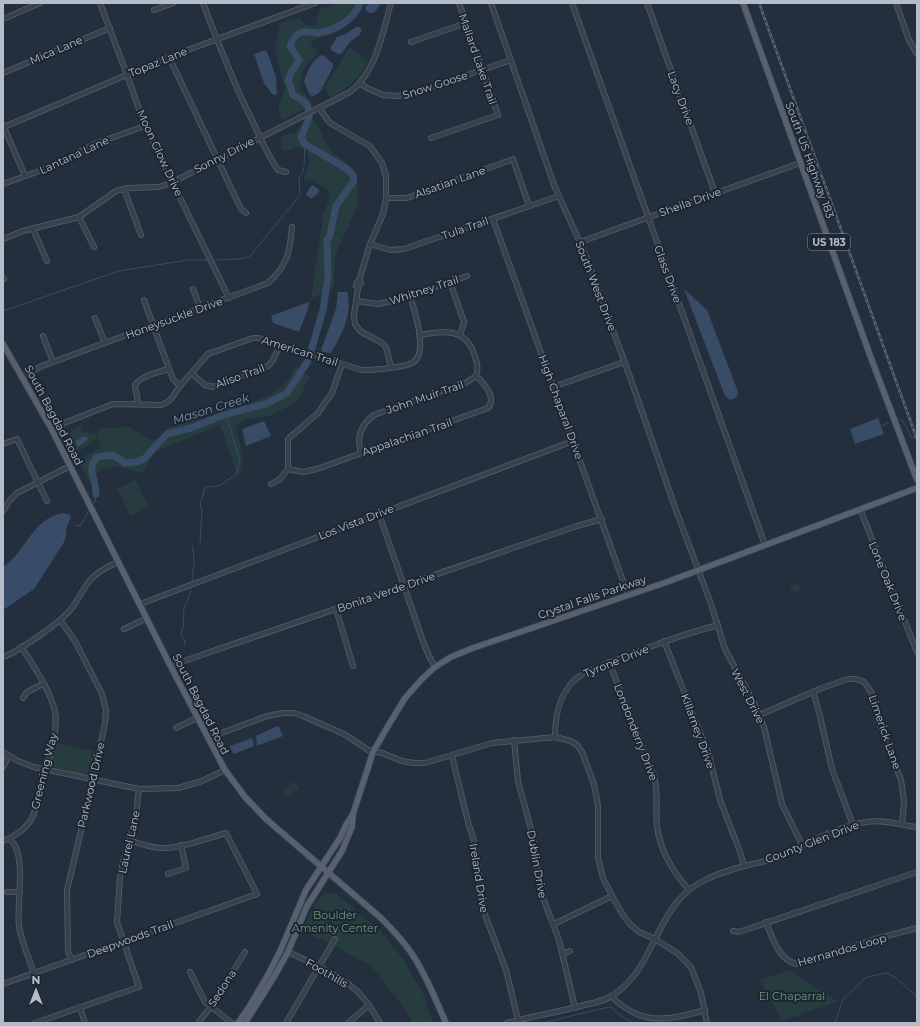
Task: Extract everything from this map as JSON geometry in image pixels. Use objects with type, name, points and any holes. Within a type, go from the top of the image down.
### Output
[{"type":"main road","name":"South US Highway 183","points":[[743,3],[871,358],[917,480]]},
{"type":"main road","name":"South Bagdad Road","points":[[3,344],[51,428],[171,667],[225,770],[255,809],[381,918],[409,950],[431,988],[446,1023]]},
{"type":"main road","name":"Crystal Falls Parkway","points":[[245,1023],[265,994],[288,952],[307,906],[342,851],[352,827],[353,814],[373,752],[405,698],[435,667],[451,657],[473,648],[698,570],[917,488]]},
{"type":"main road","name":"Crystal Falls Parkway","points":[[238,1023],[269,973],[306,890],[340,838],[353,814]]},
{"type":"main road","points":[[300,904],[307,906]]},
{"type":"street","points":[[3,19],[30,5],[40,3]]},
{"type":"street","name":"Moon Glow Drive","points":[[100,3],[128,74],[145,126],[229,298]]},
{"type":"street","points":[[154,10],[174,3]]},
{"type":"street","points":[[203,3],[240,95],[260,137],[278,170],[286,172]]},
{"type":"street","name":"Topaz Lane","points":[[4,126],[169,57],[315,3]]},
{"type":"street","name":"Sonny Drive","points":[[3,239],[23,231],[79,217],[108,196],[124,189],[134,187],[159,187],[173,182],[350,92],[368,72],[374,60],[391,3]]},
{"type":"street","name":"Mallard Lake Trail","points":[[431,138],[498,115],[459,3]]},
{"type":"street","name":"South West Drive","points":[[491,3],[559,196],[580,242],[698,570]]},
{"type":"street","name":"Glass Drive","points":[[572,3],[765,545]]},
{"type":"street","name":"Lacy Drive","points":[[648,3],[715,193]]},
{"type":"street","points":[[896,3],[909,40],[917,54]]},
{"type":"street","points":[[411,42],[466,23]]},
{"type":"street","name":"Mica Lane","points":[[3,73],[110,28]]},
{"type":"street","points":[[169,57],[240,209],[246,213]]},
{"type":"street","name":"Snow Goose","points":[[360,82],[367,88],[383,95],[407,95],[511,60]]},
{"type":"street","points":[[319,108],[330,123],[370,146],[382,163],[386,176],[386,198],[383,214],[370,244],[360,281],[356,286],[358,288],[354,318],[356,327],[360,331],[384,345],[388,352],[391,367]]},
{"type":"street","points":[[4,126],[24,176]]},
{"type":"street","name":"Lantana Lane","points":[[3,184],[48,168],[97,143],[145,126]]},
{"type":"street","name":"Alsatian Lane","points":[[386,198],[406,198],[513,159],[529,206]]},
{"type":"street","name":"Sheila Drive","points":[[580,242],[800,163]]},
{"type":"street","points":[[124,189],[141,235]]},
{"type":"street","name":"Tula Trail","points":[[370,244],[390,250],[404,249],[559,196]]},
{"type":"street","points":[[79,217],[94,247]]},
{"type":"street","name":"High Chaparal Drive","points":[[493,219],[553,388],[602,519],[628,595]]},
{"type":"street","name":"Honeysuckle Drive","points":[[22,377],[53,362],[268,283],[278,274],[287,259],[291,244],[292,227]]},
{"type":"street","points":[[33,229],[47,261]]},
{"type":"street","name":"Whitney Trail","points":[[357,301],[380,303],[410,296],[467,276]]},
{"type":"street","points":[[419,335],[440,332],[460,335],[463,320],[450,282]]},
{"type":"street","points":[[193,289],[200,308]]},
{"type":"street","name":"American Trail","points":[[51,428],[110,405],[161,405],[166,403],[208,354],[250,339],[259,338],[358,370],[408,364],[416,360],[420,351],[416,312],[410,296]]},
{"type":"street","points":[[144,300],[173,379],[180,386]]},
{"type":"street","points":[[95,318],[105,343]]},
{"type":"street","name":"John Muir Trail","points":[[361,452],[358,442],[360,434],[369,419],[374,415],[467,382],[476,376],[477,364],[472,347],[467,339],[460,335]]},
{"type":"street","points":[[43,336],[53,362]]},
{"type":"street","name":"Aliso Trail","points":[[192,374],[205,385],[213,386],[268,366],[272,363],[280,345]]},
{"type":"street","points":[[553,388],[624,362]]},
{"type":"street","points":[[271,484],[280,479],[288,469],[288,438],[318,413],[332,393],[342,364]]},
{"type":"street","points":[[137,404],[138,396],[135,386],[137,381],[141,378],[169,369]]},
{"type":"street","name":"Appalachian Trail","points":[[288,469],[303,472],[317,468],[488,408],[491,405],[491,401],[487,387],[476,376]]},
{"type":"street","points":[[3,444],[17,439],[47,502]]},
{"type":"street","name":"Los Vista Drive","points":[[140,604],[573,441]]},
{"type":"street","points":[[3,511],[10,500],[17,493],[70,466]]},
{"type":"street","name":"Lone Oak Drive","points":[[860,509],[917,652]]},
{"type":"street","points":[[379,514],[424,644],[435,667]]},
{"type":"street","name":"Bonita Verde Drive","points":[[171,667],[184,661],[577,526],[602,519]]},
{"type":"street","points":[[3,657],[9,655],[60,620],[71,609],[92,578],[118,562]]},
{"type":"street","name":"West Drive","points":[[698,570],[711,604],[727,656],[759,715],[768,743],[782,804],[802,845]]},
{"type":"street","points":[[336,609],[353,666]]},
{"type":"street","points":[[124,630],[147,618]]},
{"type":"street","name":"Parkwood Drive","points":[[60,620],[75,640],[102,694],[106,707],[106,723],[67,890],[68,952],[72,960]]},
{"type":"street","name":"Tyrone Drive","points":[[555,737],[557,712],[561,697],[578,676],[609,662],[664,641],[718,625]]},
{"type":"street","name":"Killarney Drive","points":[[664,641],[709,756],[720,800],[744,866]]},
{"type":"street","name":"Greening Way","points":[[3,841],[21,831],[33,817],[54,734],[55,718],[52,702],[21,647]]},
{"type":"street","name":"Londonderry Drive","points":[[609,662],[654,776],[658,793],[656,826],[661,845],[674,870],[689,890]]},
{"type":"street","name":"Limerick Lane","points":[[759,715],[813,692],[853,679],[864,682],[869,688],[878,720],[901,780],[904,800],[902,824]]},
{"type":"street","points":[[24,698],[27,692],[43,684]]},
{"type":"street","points":[[813,692],[832,769],[853,825]]},
{"type":"street","points":[[208,738],[266,716],[294,713],[346,734],[373,752],[414,763],[425,764],[492,743],[555,737],[568,739],[577,745],[584,755],[592,777],[597,798],[598,857],[603,878],[623,916],[630,924],[640,932],[655,939],[677,953],[691,967],[699,985],[707,1023]]},
{"type":"street","points":[[176,728],[197,718]]},
{"type":"street","name":"Dublin Drive","points":[[514,740],[518,781],[533,837],[540,890],[546,909],[554,924],[563,954],[575,1008]]},
{"type":"street","points":[[3,752],[24,764],[139,790],[178,788],[202,781],[225,770]]},
{"type":"street","points":[[3,767],[9,756]]},
{"type":"street","name":"Ireland Drive","points":[[452,756],[466,815],[474,841],[484,912],[506,970],[518,1020]]},
{"type":"street","name":"Laurel Lane","points":[[80,1008],[139,987],[117,922],[121,869],[136,816],[139,790]]},
{"type":"street","name":"County Glen Drive","points":[[508,1023],[575,1008],[598,1002],[612,996],[626,985],[636,973],[670,911],[689,890],[705,880],[744,866],[771,859],[825,835],[853,825],[874,821],[917,827]]},
{"type":"street","name":"Deepwoods Trail","points":[[3,984],[257,894],[226,833],[181,845]]},
{"type":"street","points":[[9,839],[14,843],[19,860],[19,930],[34,973]]},
{"type":"street","points":[[129,840],[159,848],[181,845],[186,868],[168,874]]},
{"type":"street","points":[[733,931],[739,932],[917,872]]},
{"type":"street","points":[[6,892],[20,892]]},
{"type":"street","points":[[554,924],[612,896]]},
{"type":"street","name":"Hernandos Loop","points":[[766,922],[778,950],[789,961],[797,964],[875,939],[917,928]]},
{"type":"street","points":[[286,1023],[335,939]]},
{"type":"street","name":"Foothills","points":[[281,949],[318,966],[348,983],[369,1005],[380,1023]]},
{"type":"street","name":"Sedona","points":[[198,1023],[211,1007],[245,952]]},
{"type":"street","points":[[563,954],[570,952]]},
{"type":"street","points":[[190,972],[202,997],[211,1007],[232,1023]]},
{"type":"street","points":[[612,996],[628,1013],[636,1019],[649,1022],[664,1022],[705,1010]]},
{"type":"street","points":[[348,1023],[369,1005]]},
{"type":"street","points":[[37,1023],[80,1008],[85,1023]]},
{"type":"green space","points":[[337,3],[363,3],[356,15],[344,27],[324,37],[316,39],[310,44],[318,53],[305,66],[299,85],[301,90],[313,105],[282,119],[279,110],[279,103],[285,90],[275,50],[280,23],[300,17],[306,25],[316,26],[317,17],[321,9]]},
{"type":"green space","points":[[350,47],[368,62],[357,79],[330,98],[325,87]]},
{"type":"green space","points":[[312,117],[331,151],[356,173],[359,203],[336,253],[334,287],[311,299],[323,215],[330,195],[329,190],[310,179],[307,181],[304,179],[310,163],[307,150],[296,147],[291,150],[282,150],[281,137],[287,134],[294,134],[305,120]]},
{"type":"green space","points":[[299,366],[309,377],[299,400],[273,415],[248,419],[237,424],[236,428],[243,459],[241,472],[238,477],[220,425],[155,452],[143,473],[116,466],[100,470],[96,475],[98,493],[95,491],[78,461],[101,447],[97,430],[101,428],[117,428],[127,426],[150,440],[158,438],[169,427],[193,419],[198,420],[218,413],[224,409],[237,407],[271,395],[288,381],[294,368]]},
{"type":"green space","points":[[81,424],[83,427],[80,429],[84,433],[88,431],[90,434],[94,431],[98,436],[77,453],[70,441],[69,433]]},
{"type":"green space","points":[[135,480],[149,507],[131,516],[117,489]]},
{"type":"green space","points":[[798,583],[801,590],[793,593],[790,586]]},
{"type":"green space","points":[[54,742],[96,752],[90,776],[49,766]]},
{"type":"green space","points":[[293,782],[299,786],[298,789],[286,797],[283,794],[283,791]]},
{"type":"green space","name":"Boulder Amenity Center","points":[[329,892],[337,894],[382,933],[403,959],[422,991],[433,1023],[413,1023],[405,1009],[371,966],[339,948],[305,932],[304,929],[311,913],[320,898]]},
{"type":"green space","name":"El Chaparral","points":[[788,970],[837,1001],[782,1021],[760,980]]},
{"type":"water","points":[[369,3],[381,3],[374,12],[369,13],[365,8]]},
{"type":"water","points":[[356,27],[359,27],[362,30],[341,54],[331,50],[331,47],[337,37],[346,34]]},
{"type":"water","points":[[265,50],[276,77],[277,94],[273,95],[264,83],[254,54]]},
{"type":"water","points":[[323,55],[333,64],[333,67],[320,92],[314,96],[310,95],[304,82],[313,62],[319,56]]},
{"type":"water","points":[[312,185],[319,190],[319,192],[311,199],[306,194]]},
{"type":"water","points":[[684,289],[707,310],[738,392],[737,397],[730,400],[725,396]]},
{"type":"water","points":[[338,292],[347,292],[349,308],[345,324],[331,353],[323,352],[321,350],[336,309]]},
{"type":"water","points":[[309,302],[308,309],[299,332],[273,323],[271,316]]},
{"type":"water","points":[[878,418],[884,434],[855,444],[850,429]]},
{"type":"water","points":[[264,421],[271,436],[246,446],[242,429]]},
{"type":"water","points":[[83,436],[86,436],[88,439],[78,447],[76,441]]},
{"type":"water","points":[[62,513],[71,516],[66,529],[66,537],[63,544],[34,589],[3,610],[3,567],[18,553],[43,522]]},
{"type":"water","points":[[277,726],[279,727],[283,736],[257,745],[256,736]]},
{"type":"water","points":[[252,738],[254,745],[252,747],[234,754],[230,749],[230,746]]},
{"type":"waterway","name":"Mason Creek","points":[[308,108],[304,102],[293,95],[288,81],[299,60],[290,46],[296,36],[302,32],[318,33],[338,27],[349,19],[360,3]]},
{"type":"waterway","name":"Mason Creek","points":[[309,117],[301,138],[305,144],[347,169],[353,175],[354,181],[336,206],[330,235],[327,240],[328,277],[323,310],[311,351]]},
{"type":"waterway","points":[[304,163],[305,144]]},
{"type":"waterway","points":[[215,260],[240,259],[250,256],[300,195],[299,177],[302,174],[304,167]]},
{"type":"waterway","points":[[3,311],[119,271],[188,260],[206,260]]},
{"type":"waterway","name":"Mason Creek","points":[[96,494],[92,466],[97,457],[113,455],[125,463],[137,462],[144,459],[167,434],[191,428],[226,414],[266,404],[287,393],[308,361],[309,357]]},
{"type":"waterway","points":[[200,543],[202,512],[200,501],[203,496],[204,489],[218,486],[235,476],[240,461],[226,414]]},
{"type":"waterway","points":[[900,419],[903,421],[911,437],[913,438],[917,436]]},
{"type":"waterway","points":[[882,426],[888,423]]},
{"type":"waterway","name":"Mason Creek","points":[[93,504],[95,502],[96,494]]},
{"type":"waterway","name":"Mason Creek","points":[[75,525],[80,526],[90,509]]},
{"type":"waterway","points":[[192,581],[194,560],[193,546]]},
{"type":"waterway","points":[[184,645],[185,641],[181,633],[183,628],[184,608],[191,588]]},
{"type":"waterway","points":[[835,1023],[843,999],[867,977],[887,973],[896,978],[917,997]]},
{"type":"waterway","points":[[543,1023],[611,1007],[617,1013],[633,1023]]},
{"type":"railway","points":[[759,3],[917,439]]}]
